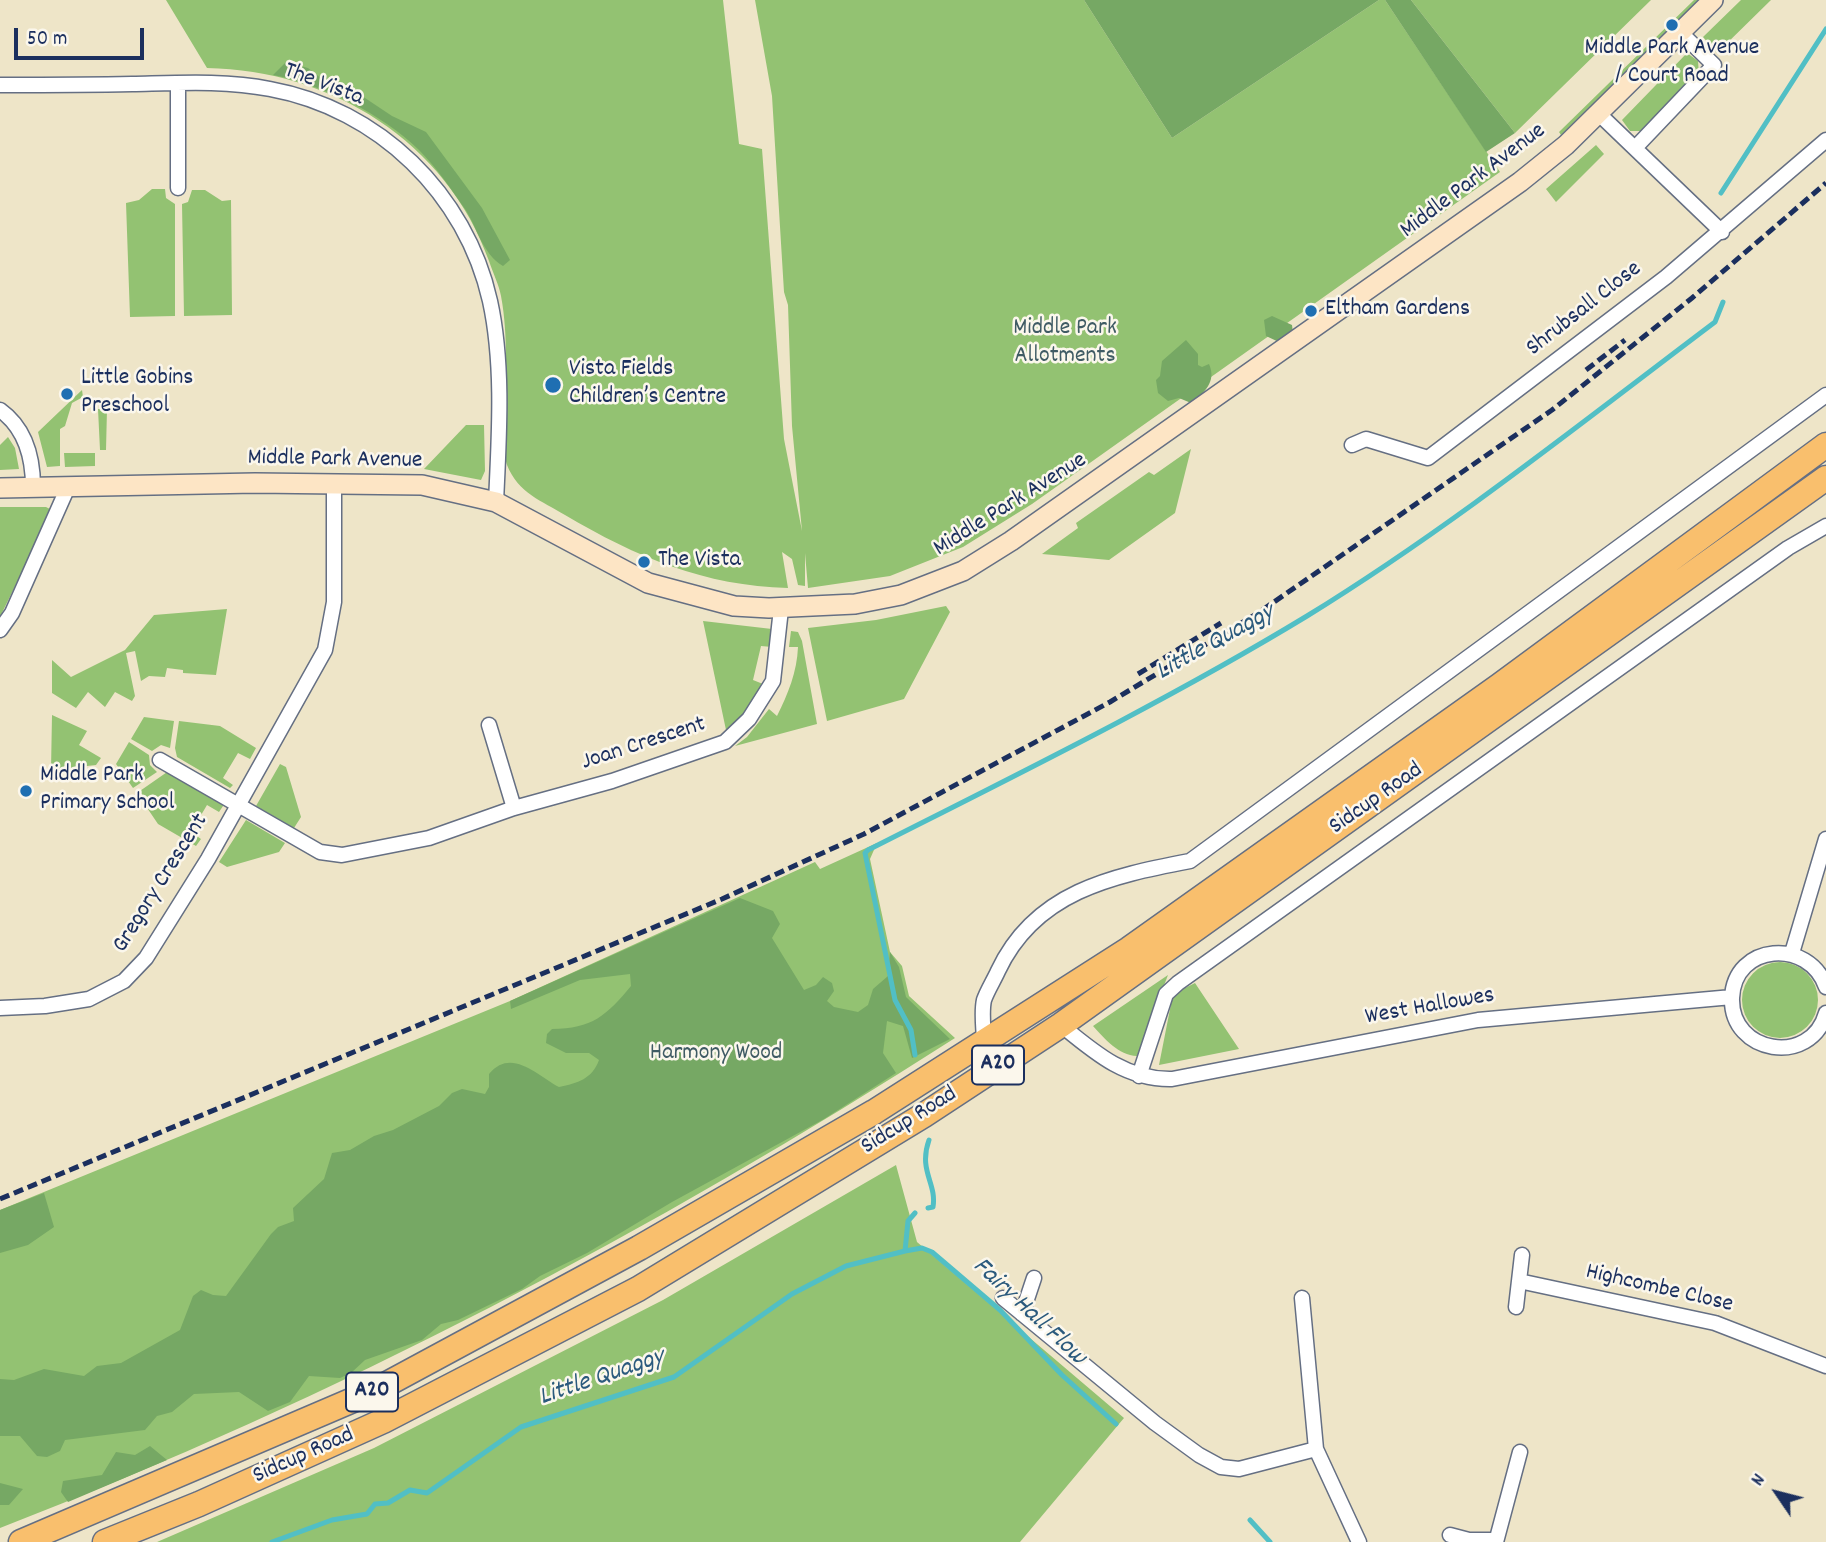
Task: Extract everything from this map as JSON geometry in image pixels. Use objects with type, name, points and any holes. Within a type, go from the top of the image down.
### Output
[{"type":"highway","name":"Sidcup Road","points":[[20,1542],[374,1391],[639,1248],[815,1147],[984,1043],[1129,949],[1499,686],[1826,445]]},
{"type":"highway","name":"Sidcup Road","points":[[105,1542],[199,1504],[383,1421],[638,1289],[924,1115],[1061,1025],[1826,478]]},
{"type":"street","name":"Middle Park Avenue","points":[[0,488],[402,483],[496,502],[648,583],[734,606],[781,609],[855,604],[901,595],[973,565],[1520,182],[1598,113],[1713,0]]},
{"type":"street","points":[[1635,148],[1714,65],[1680,32]]},
{"type":"street","points":[[178,83],[178,188]]},
{"type":"street","name":"The Vista","points":[[0,85],[178,83],[271,89],[314,101],[378,134],[416,164],[433,183],[467,238],[480,265],[490,301],[498,392],[496,502]]},
{"type":"street","points":[[1598,113],[1722,232]]},
{"type":"street","name":"Shrubsall Close","points":[[1352,445],[1366,439],[1428,458],[1722,232],[1826,140]]},
{"type":"street","points":[[984,1043],[984,1001],[1007,951],[1031,921],[1068,898],[1122,874],[1189,861],[1826,395]]},
{"type":"street","points":[[0,410],[23,436],[32,463],[33,487]]},
{"type":"street","name":"Gregory Crescent","points":[[0,1008],[80,1002],[110,989],[133,973],[146,958],[318,668],[326,650],[334,602],[334,484]]},
{"type":"street","points":[[0,630],[12,613],[68,487]]},
{"type":"street","name":"Sidcup Road","points":[[1139,1076],[1167,994],[1178,983],[1788,548],[1826,526]]},
{"type":"street","name":"Joan Crescent","points":[[237,805],[320,852],[342,855],[429,838],[514,808],[612,781],[724,742],[749,719],[773,681],[781,609]]},
{"type":"street","points":[[489,725],[514,808]]},
{"type":"street","name":"Gregory Crescent","points":[[160,760],[237,805]]},
{"type":"street","points":[[1791,953],[1826,839]]},
{"type":"street","points":[[1826,987],[1813,965],[1791,953],[1766,954],[1751,962],[1737,978],[1732,997],[1734,1014],[1742,1030],[1755,1042],[1769,1047],[1787,1048],[1803,1042],[1819,1028],[1826,1013]]},
{"type":"street","name":"West Hallowes","points":[[1139,1076],[1156,1079],[1182,1078],[1478,1020],[1732,997]]},
{"type":"street","points":[[1061,1025],[1099,1055],[1139,1076]]},
{"type":"street","points":[[1516,1307],[1522,1255]]},
{"type":"street","points":[[1022,1314],[1034,1278]]},
{"type":"street","name":"Highcombe Close","points":[[1518,1281],[1715,1323],[1826,1366]]},
{"type":"street","points":[[1003,1298],[1156,1423],[1199,1455],[1221,1467],[1239,1469],[1316,1449]]},
{"type":"street","points":[[1302,1298],[1316,1449],[1359,1542]]},
{"type":"street","points":[[1450,1535],[1469,1540],[1496,1541],[1520,1452]]},
{"type":"green space","name":"Middle Park Allotments","points":[[166,0],[723,0],[739,144],[762,149],[784,439],[802,531],[792,426],[788,305],[784,292],[772,96],[755,0],[1084,0],[1172,138],[1379,0],[1385,0],[1500,172],[1032,504],[963,547],[890,576],[808,588],[805,553],[805,586],[798,585],[792,559],[782,552],[788,588],[758,586],[700,575],[645,556],[539,500],[517,483],[507,465],[504,447],[506,345],[500,292],[470,219],[445,181],[414,148],[379,121],[340,99],[297,82],[253,72],[207,68]]},
{"type":"green space","points":[[1084,0],[1379,0],[1172,138]]},
{"type":"green space","points":[[1385,0],[1411,0],[1515,133],[1486,152]]},
{"type":"green space","points":[[1411,0],[1651,0],[1515,133]]},
{"type":"green space","points":[[1694,0],[1698,0],[1561,135],[1559,132]]},
{"type":"green space","points":[[1741,0],[1771,0],[1717,53],[1703,37]]},
{"type":"green space","points":[[1687,53],[1698,61],[1699,75],[1642,131],[1630,131],[1622,120]]},
{"type":"green space","points":[[286,62],[308,68],[322,79],[344,84],[392,116],[426,132],[482,208],[510,260],[503,266],[490,254],[465,209],[419,150],[388,124],[351,103],[312,86],[273,75]]},
{"type":"green space","points":[[1596,145],[1604,154],[1556,202],[1546,189]]},
{"type":"green space","points":[[152,189],[165,189],[166,198],[175,204],[175,316],[130,317],[126,203],[139,200]]},
{"type":"green space","points":[[192,190],[205,190],[222,201],[231,200],[232,315],[184,316],[182,204],[188,202]]},
{"type":"green space","points":[[1272,316],[1292,325],[1293,333],[1281,343],[1266,336],[1264,320]]},
{"type":"green space","points":[[1186,340],[1198,354],[1198,365],[1202,367],[1209,364],[1210,382],[1205,391],[1191,403],[1179,398],[1168,401],[1158,393],[1156,380],[1160,376],[1162,361]]},
{"type":"green space","points":[[82,390],[83,397],[72,403],[65,426],[60,429],[60,466],[47,467],[38,432]]},
{"type":"green space","points":[[98,409],[107,409],[106,450],[100,450]]},
{"type":"green space","points":[[466,425],[484,425],[485,471],[481,480],[424,469]]},
{"type":"green space","points":[[8,437],[15,448],[19,469],[0,470],[0,445]]},
{"type":"green space","points":[[1191,449],[1175,513],[1109,560],[1042,554],[1078,528],[1076,523],[1149,472],[1154,475]]},
{"type":"green space","points":[[64,453],[95,453],[95,466],[65,467]]},
{"type":"green space","points":[[0,507],[46,507],[52,510],[0,617]]},
{"type":"green space","points":[[946,606],[950,612],[904,699],[827,721],[808,628],[876,620]]},
{"type":"green space","points":[[227,609],[216,675],[183,673],[183,670],[167,668],[165,677],[149,676],[141,681],[135,651],[126,653],[135,696],[132,701],[115,692],[105,707],[88,692],[76,708],[52,693],[52,660],[71,677],[125,650],[154,615]]},
{"type":"green space","points":[[703,621],[772,629],[772,647],[761,646],[753,680],[763,684],[760,691],[743,716],[726,730]]},
{"type":"green space","points":[[791,631],[798,632],[802,641],[817,724],[735,746],[747,737],[769,709],[777,716],[796,665],[798,647],[789,647]]},
{"type":"green space","points":[[52,715],[87,731],[79,745],[101,758],[96,765],[51,770]]},
{"type":"green space","points":[[144,717],[174,721],[170,748],[161,745],[152,751],[131,739]]},
{"type":"green space","points":[[179,721],[220,726],[256,748],[250,759],[238,753],[223,778],[233,785],[230,788],[177,757],[175,748]]},
{"type":"green space","points":[[129,742],[149,755],[150,765],[157,772],[133,788],[116,764]]},
{"type":"green space","points":[[280,764],[286,767],[301,817],[294,828],[256,806]]},
{"type":"green space","points":[[170,770],[225,803],[219,812],[207,805],[191,832],[201,839],[196,846],[158,824],[137,793]]},
{"type":"green space","points":[[246,820],[285,843],[279,852],[227,867],[219,862]]},
{"type":"green space","points":[[877,843],[870,859],[890,952],[902,966],[909,996],[955,1038],[725,1178],[490,1307],[248,1424],[125,1478],[0,1528],[0,1210],[510,1001],[815,862],[820,869]]},
{"type":"green space","name":"Harmony Wood","points":[[740,898],[773,911],[780,924],[772,938],[804,990],[816,985],[823,977],[832,983],[834,991],[827,1001],[834,1007],[858,1012],[868,1005],[873,989],[888,976],[890,952],[899,967],[906,997],[950,1039],[912,1058],[903,1026],[887,1021],[883,1053],[896,1073],[824,1119],[672,1202],[587,1253],[540,1276],[522,1289],[458,1320],[441,1324],[422,1340],[365,1360],[351,1373],[340,1378],[309,1376],[290,1402],[268,1411],[239,1392],[194,1394],[172,1412],[157,1416],[145,1430],[65,1440],[60,1451],[47,1457],[37,1456],[20,1436],[0,1436],[0,1379],[14,1380],[44,1369],[84,1376],[97,1366],[121,1363],[180,1330],[193,1296],[201,1290],[226,1296],[271,1234],[278,1227],[294,1221],[293,1208],[324,1179],[332,1153],[350,1150],[374,1136],[393,1130],[439,1106],[452,1093],[462,1089],[485,1094],[489,1087],[489,1074],[497,1066],[506,1063],[515,1063],[533,1070],[559,1087],[588,1076],[599,1060],[589,1053],[566,1053],[546,1043],[547,1034],[552,1029],[588,1023],[606,1012],[631,986],[630,974],[580,980],[511,1009],[510,1001]]},
{"type":"green space","points":[[1773,962],[1787,962],[1801,968],[1812,979],[1818,1000],[1815,1015],[1807,1027],[1787,1038],[1773,1038],[1759,1032],[1748,1021],[1742,1007],[1742,993],[1748,979],[1759,968]]},
{"type":"green space","points":[[1168,975],[1137,1056],[1118,1049],[1093,1026]]},
{"type":"green space","points":[[1195,983],[1239,1049],[1159,1065],[1173,994]]},
{"type":"green space","points":[[896,1165],[917,1242],[1124,1418],[1020,1542],[157,1542],[374,1448],[663,1300]]},
{"type":"green space","points":[[44,1193],[54,1227],[28,1245],[0,1253],[0,1210]]},
{"type":"green space","points":[[150,1446],[167,1460],[68,1502],[61,1492],[63,1481],[102,1475],[116,1452],[135,1455]]},
{"type":"green space","points":[[0,1483],[23,1489],[9,1505],[0,1505]]},
{"type":"waterway","name":"Little Quaggy","points":[[1721,193],[1826,29]]},
{"type":"waterway","name":"Little Quaggy","points":[[915,1055],[911,1030],[895,1000],[865,853],[868,850],[1145,708],[1307,616],[1412,547],[1514,474],[1715,322],[1723,302]]},
{"type":"waterway","name":"Little Quaggy","points":[[928,1208],[933,1207],[934,1199],[926,1168],[929,1140]]},
{"type":"waterway","name":"Little Quaggy","points":[[272,1542],[332,1520],[367,1514],[375,1504],[388,1503],[410,1490],[427,1493],[521,1427],[674,1377],[792,1294],[846,1266],[905,1251],[908,1221],[915,1213]]},
{"type":"waterway","name":"Fairy Hall Flow","points":[[905,1251],[922,1248],[932,1252],[1000,1310],[1062,1375],[1116,1424]]},
{"type":"waterway","name":"Fairy Hall Flow","points":[[1250,1520],[1270,1542]]},
{"type":"railway","points":[[0,1199],[722,899],[864,834],[1110,702],[1258,613],[1552,410],[1692,298],[1826,183]]},
{"type":"railway","points":[[1586,370],[1625,340]]},
{"type":"railway","points":[[1138,674],[1221,623]]},
{"type":"place","name":"Middle Park Avenue / Court Road","points":[[1672,25]]},
{"type":"place","name":"Eltham Gardens","points":[[1311,311]]},
{"type":"place","name":"Vista Fields Children’s Centre","points":[[553,385]]},
{"type":"place","name":"Little Gobins Preschool","points":[[67,394]]},
{"type":"place","name":"The Vista","points":[[644,562]]},
{"type":"place","name":"Middle Park Primary School","points":[[26,791]]}]
